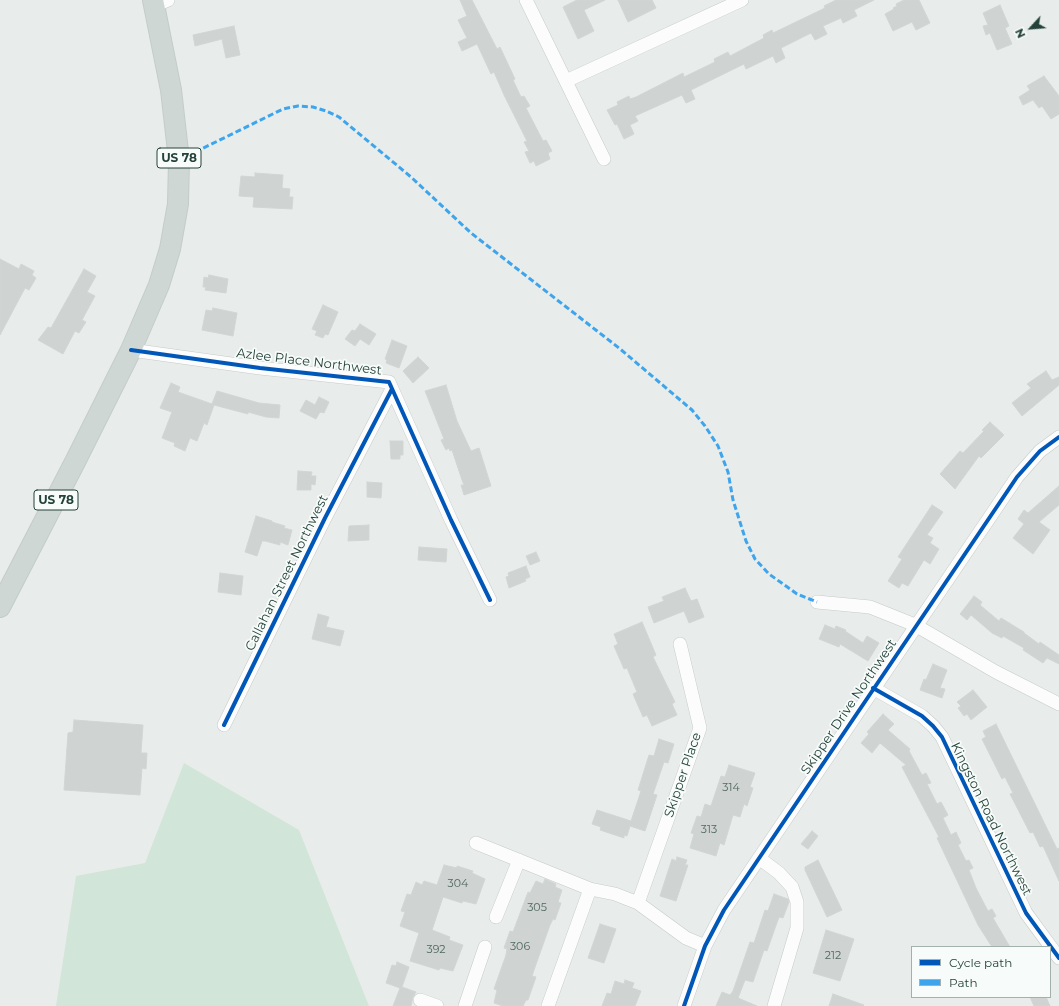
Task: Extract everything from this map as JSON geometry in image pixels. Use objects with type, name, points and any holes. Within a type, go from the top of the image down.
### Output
[{"type":"main road","name":"US 78","points":[[0,606],[131,350],[159,285],[170,249],[178,204],[179,160],[171,90],[158,2]]},
{"type":"street","points":[[526,0],[604,159]]},
{"type":"street","points":[[566,81],[742,0]]},
{"type":"street","name":"Azlee Place Northwest","points":[[131,350],[260,368],[389,382],[451,520],[490,600]]},
{"type":"street","name":"Callahan Street Northwest","points":[[224,725],[326,518],[392,389]]},
{"type":"street","name":"Skipper Drive Northwest","points":[[684,1006],[705,946],[724,910],[1016,477],[1040,452],[1059,437]]},
{"type":"street","points":[[817,602],[870,607],[915,625],[996,672],[1059,704]]},
{"type":"street","name":"Skipper Place","points":[[638,903],[700,728],[680,644]]},
{"type":"street","name":"Kingston Road Northwest","points":[[873,688],[922,716],[942,737],[1026,913],[1050,946]]},
{"type":"street","points":[[476,843],[590,888],[615,894],[638,903],[686,938],[705,946]]},
{"type":"street","points":[[759,858],[779,873],[792,887],[798,902],[797,928],[774,1006]]},
{"type":"street","points":[[496,917],[519,860]]},
{"type":"street","points":[[548,1006],[590,888]]},
{"type":"street","points":[[465,1006],[485,947]]},
{"type":"street","name":"Kingston Road Northwest","points":[[1051,947],[1059,958]]},
{"type":"street","points":[[420,1000],[437,1006]]},
{"type":"green space","points":[[184,763],[299,830],[369,1006],[56,1006],[76,876],[145,863]]},
{"type":"building","points":[[460,0],[472,0],[497,49],[500,47],[515,79],[513,80],[521,97],[524,96],[530,106],[526,108],[543,141],[546,140],[552,151],[548,153],[550,159],[536,166],[534,161],[530,163],[525,152],[529,151],[524,142],[527,141],[494,72],[491,74],[477,44],[462,51],[458,42],[467,38],[458,20],[467,16]]},
{"type":"building","points":[[577,0],[605,0],[584,10],[594,31],[578,39],[563,7]]},
{"type":"building","points":[[618,0],[652,0],[656,8],[628,22]]},
{"type":"building","points":[[836,0],[874,0],[854,10],[857,16],[843,23],[841,18],[823,26],[827,34],[815,40],[811,33],[781,48],[785,58],[776,63],[773,56],[746,69],[744,64],[691,90],[695,99],[686,103],[682,95],[635,116],[638,121],[630,125],[634,134],[624,139],[617,124],[615,125],[607,110],[618,105],[617,102],[629,96],[630,99],[636,97],[683,73],[684,77],[715,62],[714,59],[728,52],[730,56],[764,38],[763,35],[772,30],[773,33],[825,8],[824,6]]},
{"type":"building","points":[[904,0],[919,0],[930,23],[916,30],[912,22],[893,31],[885,14],[894,9],[893,8],[897,6],[896,4]]},
{"type":"building","points":[[1000,5],[1009,26],[1005,28],[1012,44],[997,50],[990,33],[986,35],[983,26],[988,25],[983,13]]},
{"type":"building","points":[[234,26],[240,55],[226,58],[222,39],[195,46],[193,35]]},
{"type":"building","points":[[1044,76],[1059,96],[1059,114],[1051,119],[1042,106],[1039,108],[1033,100],[1023,105],[1019,97],[1030,90],[1027,86]]},
{"type":"building","points":[[255,173],[283,175],[282,188],[290,189],[289,197],[293,197],[292,209],[253,207],[254,197],[239,196],[241,176],[255,177]]},
{"type":"building","points":[[0,259],[19,269],[21,264],[34,271],[32,275],[36,278],[29,290],[25,288],[0,335]]},
{"type":"building","points":[[84,269],[96,276],[87,292],[95,296],[82,320],[86,322],[79,333],[75,331],[63,354],[38,340],[48,327],[51,328]]},
{"type":"building","points":[[209,275],[228,279],[226,293],[205,290],[206,287],[203,287],[204,277],[208,278]]},
{"type":"building","points":[[323,305],[338,312],[328,335],[325,334],[323,338],[315,335],[317,331],[312,329]]},
{"type":"building","points":[[213,308],[237,313],[233,336],[202,330],[206,310],[212,311]]},
{"type":"building","points":[[360,324],[376,334],[369,345],[360,339],[355,346],[345,339],[352,330],[355,331]]},
{"type":"building","points":[[392,340],[407,346],[399,368],[386,363],[387,360],[385,359]]},
{"type":"building","points":[[418,357],[429,368],[413,383],[403,371]]},
{"type":"building","points":[[1046,371],[1052,380],[1059,377],[1059,385],[1022,416],[1012,403],[1031,388],[1027,384]]},
{"type":"building","points":[[171,383],[180,387],[178,392],[212,404],[217,391],[259,403],[280,405],[279,418],[266,417],[248,412],[248,414],[214,405],[207,425],[204,423],[197,441],[190,438],[185,451],[174,446],[175,443],[162,438],[172,412],[160,408]]},
{"type":"building","points":[[446,385],[457,421],[471,451],[479,448],[491,486],[464,495],[461,485],[464,485],[452,450],[450,451],[449,448],[446,450],[441,440],[444,439],[425,391]]},
{"type":"building","points":[[319,397],[329,402],[324,413],[320,412],[316,419],[300,411],[306,400],[315,405]]},
{"type":"building","points":[[990,422],[1004,435],[981,458],[979,456],[955,489],[940,474],[960,451],[963,453],[984,431],[982,430]]},
{"type":"building","points":[[390,441],[403,441],[403,455],[400,455],[400,459],[391,459]]},
{"type":"building","points":[[298,471],[312,472],[311,476],[316,476],[315,485],[311,484],[311,490],[297,490]]},
{"type":"building","points":[[367,482],[382,483],[381,498],[367,497]]},
{"type":"building","points":[[1059,486],[1059,505],[1039,522],[1050,530],[1033,554],[1013,538],[1024,524],[1018,519],[1024,510],[1028,513]]},
{"type":"building","points":[[932,505],[943,512],[927,535],[933,538],[930,543],[939,549],[930,564],[924,560],[908,586],[902,583],[899,588],[888,581],[902,559],[898,557]]},
{"type":"building","points":[[256,516],[292,530],[288,545],[280,542],[280,545],[262,541],[257,556],[245,552]]},
{"type":"building","points":[[369,525],[369,540],[348,541],[349,526]]},
{"type":"building","points":[[419,547],[447,549],[446,562],[418,560]]},
{"type":"building","points":[[536,552],[540,561],[530,565],[526,556]]},
{"type":"building","points":[[526,566],[530,577],[525,579],[526,581],[509,588],[506,577],[509,576],[508,573]]},
{"type":"building","points":[[220,573],[243,576],[241,595],[218,592]]},
{"type":"building","points":[[685,588],[691,601],[697,599],[704,617],[689,623],[684,611],[654,623],[648,607],[664,601],[662,597]]},
{"type":"building","points":[[974,596],[982,602],[980,605],[999,621],[1001,618],[1024,632],[1039,644],[1040,642],[1059,655],[1059,664],[1047,658],[1043,663],[1023,650],[1024,648],[1003,636],[1002,638],[992,633],[971,615],[967,620],[960,614]]},
{"type":"building","points":[[318,614],[329,617],[326,627],[344,631],[340,646],[312,639]]},
{"type":"building","points":[[642,622],[656,655],[653,657],[675,702],[672,704],[677,715],[652,726],[647,715],[643,717],[633,694],[637,692],[627,668],[624,669],[614,646],[618,644],[614,634]]},
{"type":"building","points":[[825,625],[835,629],[836,626],[846,630],[845,631],[863,643],[867,636],[879,643],[868,661],[840,644],[839,647],[819,639]]},
{"type":"building","points":[[933,664],[947,670],[940,688],[945,689],[942,698],[920,690],[924,679],[926,680]]},
{"type":"building","points":[[973,690],[987,707],[971,720],[967,714],[964,716],[958,708],[961,706],[957,702]]},
{"type":"building","points":[[883,714],[894,724],[888,730],[910,749],[909,751],[922,775],[926,773],[931,783],[927,784],[937,804],[941,802],[948,815],[943,818],[951,835],[956,832],[961,843],[958,845],[966,861],[969,860],[973,868],[969,870],[976,888],[988,911],[992,909],[996,916],[993,918],[1009,946],[991,946],[978,925],[937,838],[939,837],[902,767],[906,765],[880,743],[872,753],[861,743],[869,734],[867,732]]},
{"type":"building","points":[[74,720],[143,725],[141,753],[147,753],[146,769],[142,768],[140,795],[64,790],[68,733],[73,732]]},
{"type":"building","points":[[996,724],[1057,849],[1059,848],[1059,881],[1043,846],[1040,847],[1033,832],[1030,833],[1010,794],[1013,793],[1005,777],[1002,779],[982,739],[986,737],[983,731]]},
{"type":"building","points":[[659,739],[674,744],[668,763],[664,762],[653,794],[657,795],[645,831],[630,826],[627,836],[624,835],[624,838],[600,830],[601,827],[592,824],[597,810],[631,821],[641,791],[638,790],[649,755],[654,756]]},
{"type":"building","points":[[729,765],[755,773],[750,787],[753,788],[747,806],[744,804],[740,817],[733,815],[724,845],[720,843],[716,856],[690,848],[694,834],[691,833],[697,816],[701,817],[705,804],[711,806],[721,776],[725,777]]},
{"type":"building","points":[[812,831],[818,836],[808,849],[801,844]]},
{"type":"building","points":[[677,857],[687,860],[685,865],[688,865],[676,901],[660,896],[672,859],[676,861]]},
{"type":"building","points":[[818,860],[842,910],[827,917],[805,870],[805,867]]},
{"type":"building","points":[[444,865],[457,868],[457,866],[473,871],[472,873],[485,879],[476,904],[463,901],[462,903],[443,897],[432,930],[450,937],[449,940],[463,945],[453,971],[440,968],[439,970],[410,961],[419,933],[400,926],[405,912],[401,911],[407,894],[411,895],[416,882],[422,885],[424,881],[437,885]]},
{"type":"building","points":[[545,879],[556,884],[555,887],[562,890],[558,902],[561,903],[555,920],[553,919],[550,925],[534,970],[532,976],[536,977],[528,1000],[526,1000],[523,1006],[503,1006],[494,1003],[497,990],[494,989],[506,955],[507,949],[504,948],[510,931],[513,932],[528,892],[530,893],[536,881],[543,884]]},
{"type":"building","points":[[774,894],[788,899],[789,902],[783,918],[779,917],[767,951],[764,950],[753,982],[745,980],[738,998],[757,1006],[716,1006],[722,992],[730,995],[733,991],[750,942],[754,943],[765,910],[768,911]]},
{"type":"building","points":[[600,924],[616,929],[604,963],[588,958]]},
{"type":"building","points":[[826,930],[854,939],[840,981],[813,973]]},
{"type":"building","points":[[397,962],[409,967],[402,987],[416,992],[411,1006],[393,1006],[400,988],[386,983],[392,965],[396,966]]},
{"type":"building","points":[[625,980],[634,983],[632,988],[641,991],[635,1006],[602,1006],[607,993],[611,994],[615,981],[624,984]]},
{"type":"building","points":[[833,994],[864,1005],[829,1006]]},
{"type":"building","points":[[1030,998],[1046,998],[1050,1006],[1034,1006]]},
{"type":"marked path","points":[[179,160],[283,109],[298,106],[313,107],[339,117],[411,177],[471,233],[619,348],[692,410],[718,446],[728,472],[733,500],[746,541],[755,559],[769,574],[797,594],[817,602]]},
{"type":"cycle path","points":[[131,350],[260,368],[389,382],[451,520],[490,600]]},
{"type":"cycle path","points":[[224,725],[325,518],[392,389]]},
{"type":"cycle path","points":[[684,1006],[705,946],[724,910],[1017,477],[1040,451],[1059,437]]},
{"type":"cycle path","points":[[873,688],[922,716],[942,737],[1026,913],[1050,946]]},
{"type":"cycle path","points":[[1051,947],[1059,958]]}]
